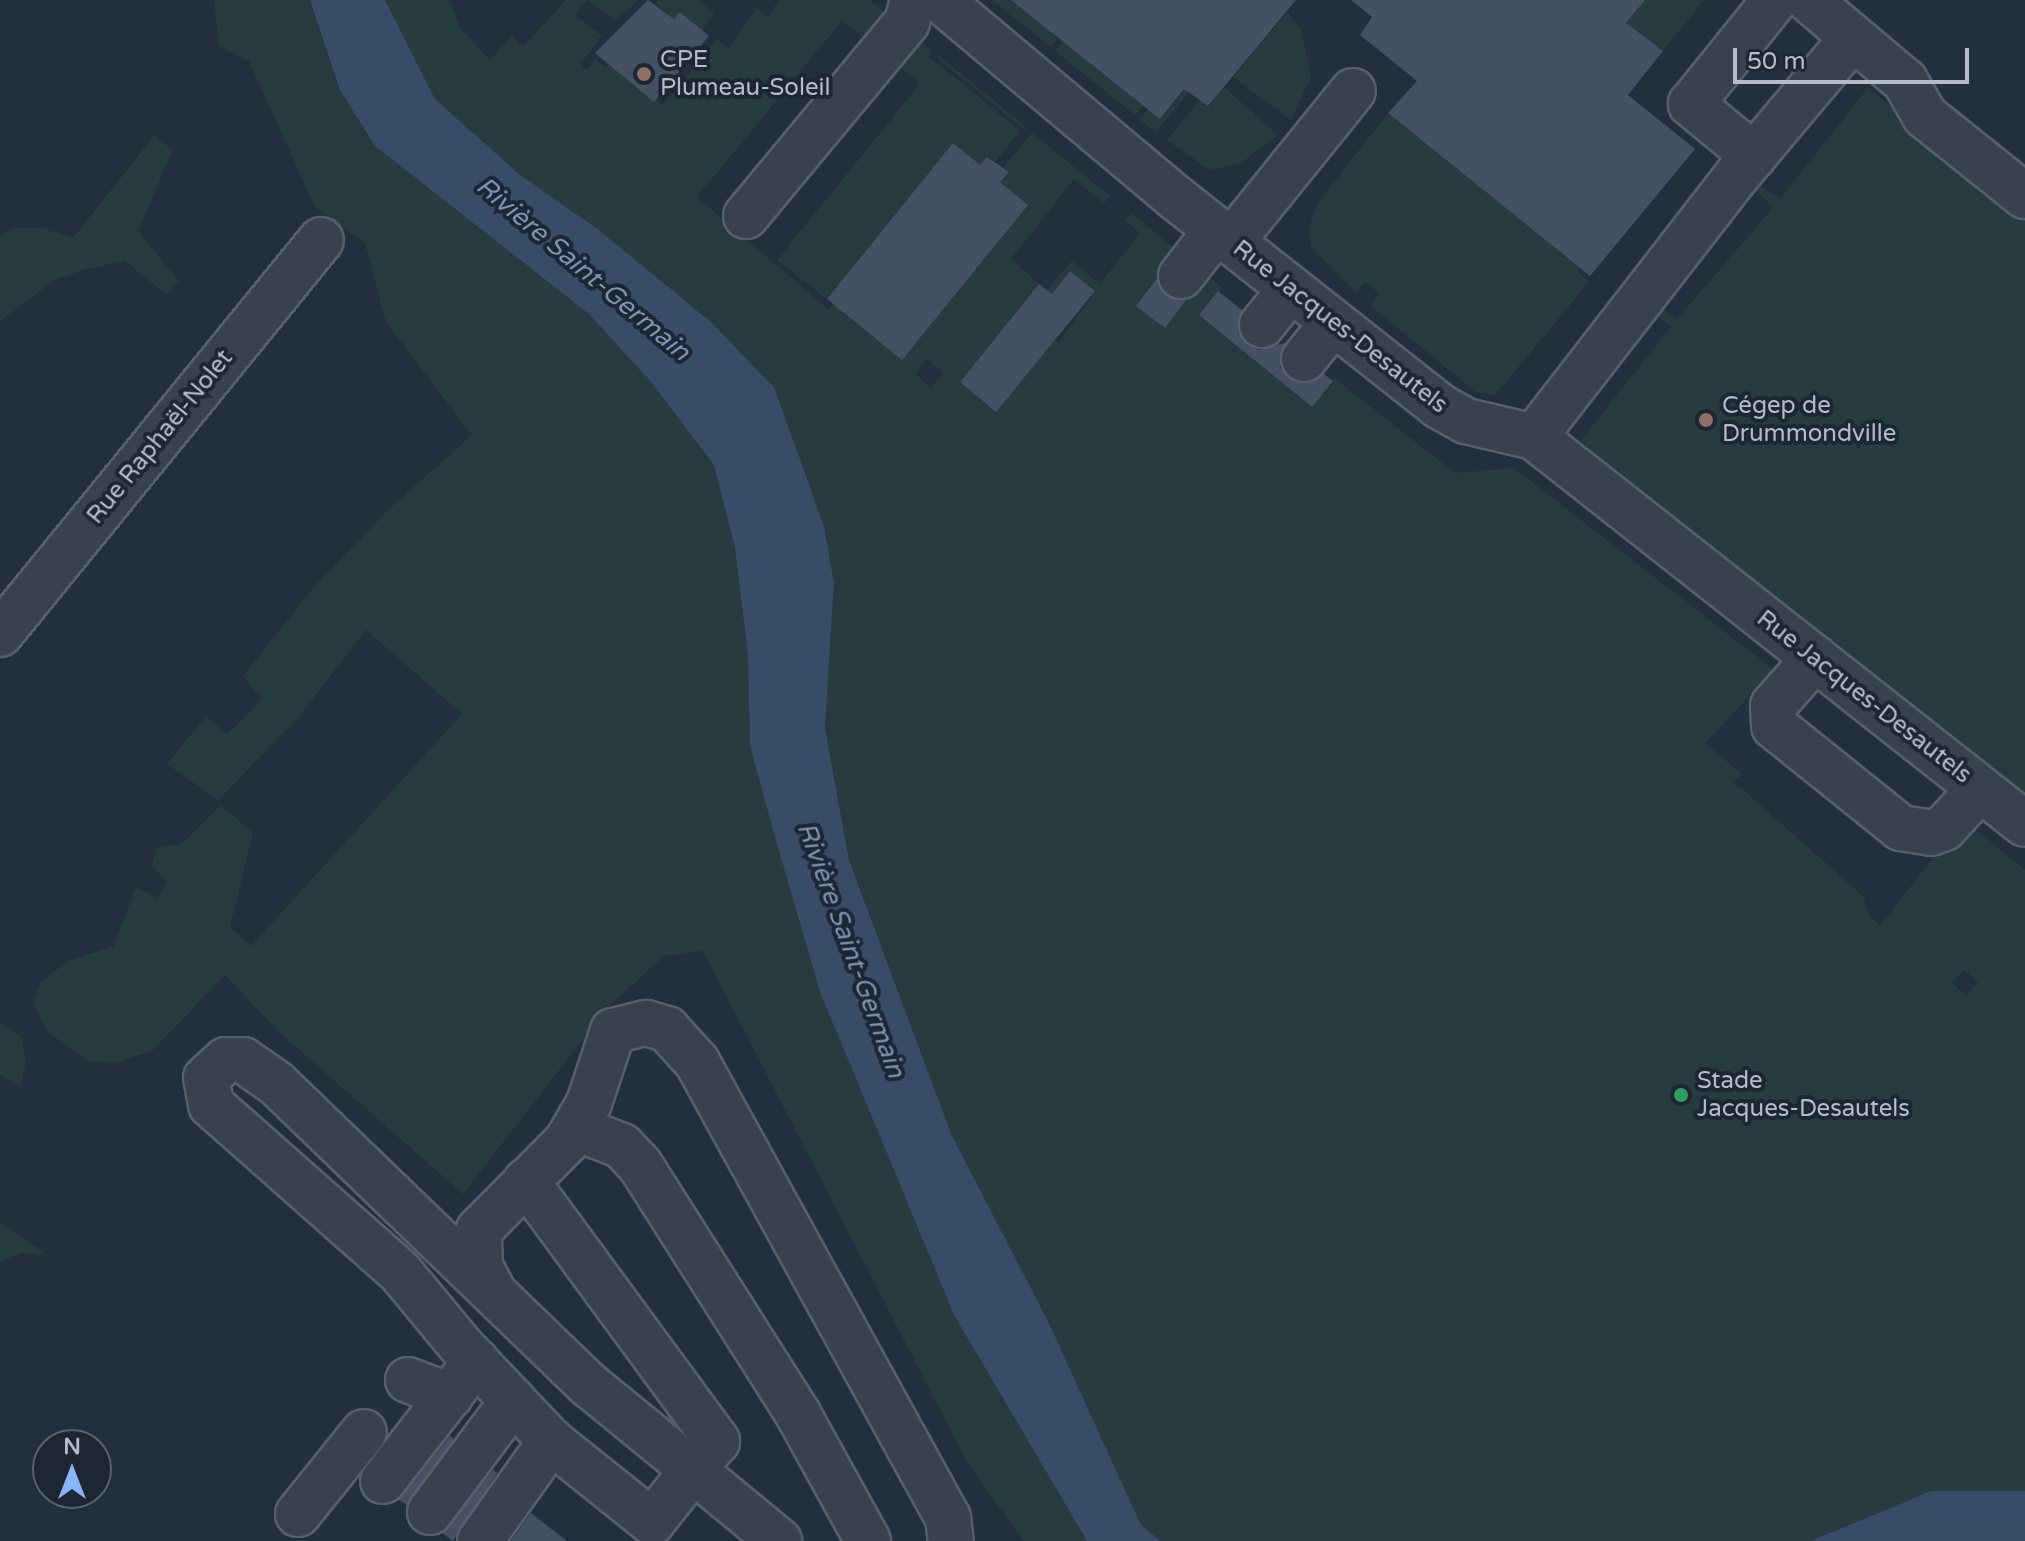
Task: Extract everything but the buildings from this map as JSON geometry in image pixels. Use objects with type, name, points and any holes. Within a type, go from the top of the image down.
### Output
[{"type":"street","points":[[746,216],[907,22],[913,0]]},
{"type":"street","name":"Rue Jacques-Desautels","points":[[940,0],[1224,236],[1453,415],[1534,437],[2025,824]]},
{"type":"street","points":[[1754,156],[1691,104],[1775,0]]},
{"type":"street","points":[[1809,0],[1905,81],[1925,116],[2025,196]]},
{"type":"street","points":[[1534,437],[1754,156],[1852,39]]},
{"type":"street","points":[[1181,276],[1224,236],[1353,91]]},
{"type":"street","name":"Rue Raphaël-Nolet","points":[[0,634],[321,240]]},
{"type":"street","points":[[1262,325],[1291,289]]},
{"type":"street","points":[[1304,359],[1333,323]]},
{"type":"street","points":[[1815,658],[1773,706],[1774,726],[1901,828],[1931,833],[1944,828],[1980,789]]},
{"type":"street","points":[[495,1293],[480,1267],[479,1230],[576,1128],[613,1031],[646,1023],[667,1029],[684,1045],[948,1518],[951,1541]]},
{"type":"street","points":[[526,1181],[717,1441],[693,1470],[652,1522],[551,1441],[476,1361],[400,1272],[211,1105],[205,1089],[213,1066],[243,1060],[276,1083],[589,1385],[693,1470],[779,1541]]},
{"type":"street","points":[[576,1128],[622,1146],[640,1165],[799,1416],[868,1541]]},
{"type":"street","points":[[383,1481],[476,1361]]},
{"type":"street","points":[[408,1380],[450,1396]]},
{"type":"street","points":[[430,1512],[513,1401]]},
{"type":"street","points":[[298,1514],[364,1432]]},
{"type":"street","points":[[480,1541],[551,1441]]},
{"type":"green space","points":[[214,0],[310,0],[340,90],[375,146],[589,314],[651,382],[714,465],[735,548],[748,657],[750,746],[820,992],[954,1315],[1087,1541],[1024,1541],[967,1462],[703,951],[664,956],[609,1006],[463,1194],[280,1033],[225,975],[152,1051],[114,1063],[88,1061],[48,1032],[33,1004],[41,981],[69,961],[114,946],[136,887],[157,898],[167,882],[152,865],[157,847],[181,845],[221,805],[253,833],[230,927],[251,946],[462,714],[366,630],[297,719],[218,800],[167,764],[206,716],[227,735],[262,699],[243,676],[315,586],[388,510],[472,435],[386,322],[365,243],[315,207],[249,61],[219,46]]},
{"type":"green space","points":[[385,0],[450,0],[460,28],[490,60],[512,36],[523,47],[566,0],[587,0],[575,15],[602,36],[580,64],[587,70],[595,59],[605,67],[609,64],[663,105],[717,40],[729,49],[756,8],[768,17],[779,0],[870,0],[886,13],[864,38],[842,21],[697,197],[828,309],[834,304],[903,359],[1028,205],[1000,182],[1008,173],[1003,168],[1032,133],[1110,196],[1104,203],[1074,179],[1011,259],[1039,284],[960,382],[996,411],[1054,340],[1059,343],[1095,291],[1070,272],[1052,294],[1046,290],[1072,261],[1100,284],[1140,233],[1124,219],[1132,214],[1178,251],[1136,305],[1164,327],[1207,275],[1222,287],[1199,315],[1311,407],[1335,379],[1455,473],[1514,468],[1774,670],[1705,743],[1743,775],[1733,781],[1863,896],[1869,915],[1880,926],[1939,850],[1972,827],[2025,870],[2025,1491],[1931,1491],[1811,1541],[1161,1541],[1141,1525],[1049,1323],[952,1136],[849,859],[825,728],[834,583],[824,526],[774,387],[711,322],[599,230],[520,175],[435,99]],"holes":[[[927,359],[943,373],[931,387],[915,374]],[[1964,969],[1978,982],[1966,996],[1952,983]]]},
{"type":"green space","points":[[588,0],[639,0],[615,21]]},
{"type":"green space","points":[[659,0],[699,0],[714,13],[702,30],[681,12],[674,19],[656,4]]},
{"type":"green space","points":[[992,0],[1011,0],[1058,37],[1051,47]]},
{"type":"green space","points":[[1645,0],[1704,0],[1663,51],[1626,23]]},
{"type":"green space","points":[[1287,12],[1301,30],[1311,77],[1291,120],[1233,77]]},
{"type":"green space","points":[[920,40],[932,51],[928,56],[1020,131],[995,162],[988,156],[980,165],[953,144],[827,299],[777,260],[920,84],[898,65]]},
{"type":"green space","points":[[1063,41],[1143,105],[1135,115],[1055,51]]},
{"type":"green space","points":[[939,56],[1025,126],[1023,128],[937,58]]},
{"type":"green space","points":[[1224,87],[1278,135],[1241,163],[1210,170],[1167,140],[1200,100],[1209,106]]},
{"type":"green space","points":[[1868,88],[2025,215],[2025,799],[1596,460],[1581,440],[1671,327],[1655,314],[1661,307],[1677,319],[1773,208],[1754,188],[1761,186],[1780,199]]},
{"type":"green space","points":[[1185,89],[1189,92],[1156,132],[1139,119],[1148,109],[1161,119]]},
{"type":"green space","points":[[1388,113],[1580,268],[1577,272],[1589,282],[1495,395],[1476,392],[1371,306],[1379,293],[1365,282],[1356,293],[1311,247],[1309,228],[1317,204]]},
{"type":"green space","points":[[154,136],[173,150],[138,231],[179,281],[167,295],[125,261],[86,269],[54,280],[0,321],[0,235],[14,228],[42,228],[73,238]]},
{"type":"green space","points":[[0,1022],[22,1038],[26,1062],[21,1087],[0,1075]]},
{"type":"green space","points":[[0,1222],[46,1255],[21,1253],[0,1263]]},
{"type":"water","name":"Rivière Saint-Germain","points":[[310,0],[385,0],[435,99],[520,175],[599,230],[711,322],[774,387],[824,526],[834,583],[825,728],[849,860],[952,1136],[1049,1323],[1141,1525],[1161,1541],[1087,1541],[954,1315],[820,992],[775,837],[750,746],[748,657],[735,548],[714,465],[651,382],[589,314],[375,146],[340,90]]},
{"type":"water","points":[[1931,1491],[2025,1491],[2025,1541],[1811,1541]]},
{"type":"place","name":"CPE Plumeau-Soleil","points":[[644,74]]},
{"type":"place","name":"Cégep de Drummondville","points":[[1706,420]]},
{"type":"place","name":"Stade Jacques-Desautels","points":[[1681,1095]]}]
